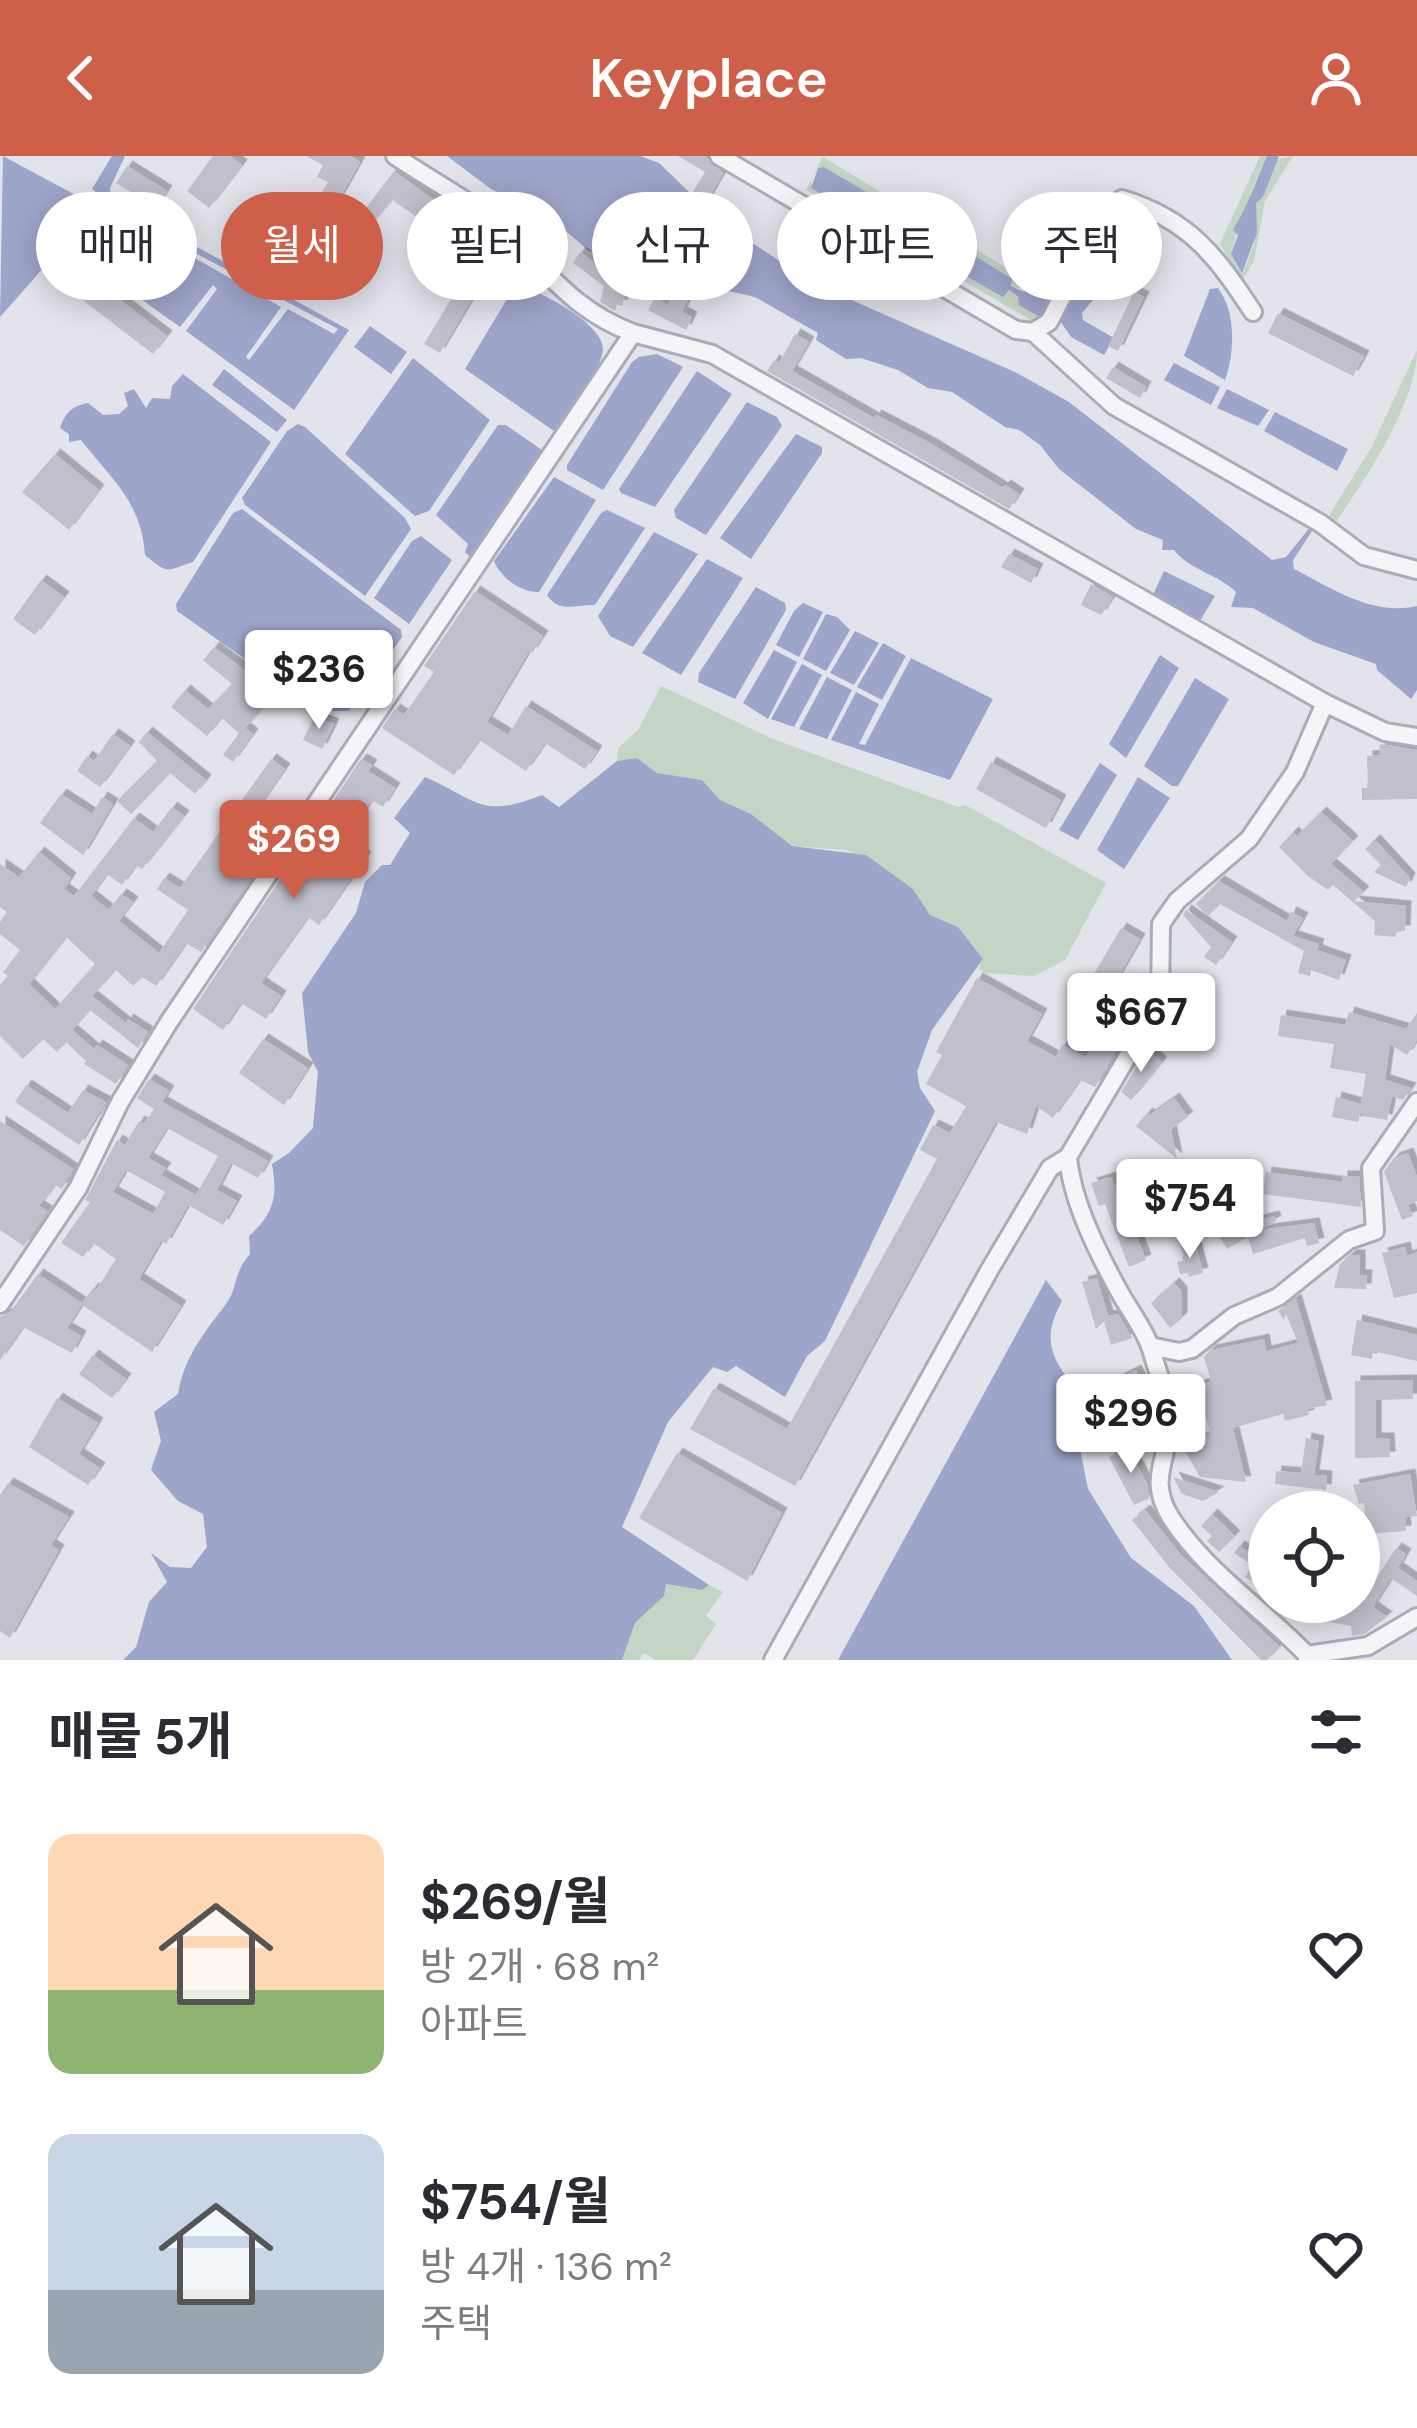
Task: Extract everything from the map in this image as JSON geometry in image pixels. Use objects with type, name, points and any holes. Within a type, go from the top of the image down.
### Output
[{"type":"street","points":[[395,156],[502,229],[564,293],[613,326],[712,354],[1325,703],[1385,732],[1417,737]]},
{"type":"street","points":[[719,156],[1016,330],[1033,332],[1114,406],[1320,523],[1364,556],[1417,570]]},
{"type":"street","points":[[1033,332],[1049,322],[1108,209],[1122,199],[1175,222],[1202,241],[1253,312]]},
{"type":"street","points":[[0,1304],[78,1188],[120,1102],[169,1022],[633,333]]},
{"type":"street","points":[[773,1660],[990,1269],[1050,1168],[1068,1157],[1160,1003],[1161,924],[1177,901],[1249,839],[1294,772],[1325,703]]},
{"type":"street","points":[[1150,1346],[1179,1352],[1192,1349],[1234,1316],[1279,1297],[1349,1240],[1375,1231],[1371,1168],[1417,1102]]},
{"type":"street","points":[[1068,1157],[1070,1183],[1079,1204],[1150,1346],[1169,1421],[1158,1469],[1160,1494],[1169,1514],[1216,1573],[1307,1657],[1368,1646],[1417,1617]]},
{"type":"green space","points":[[1260,156],[1267,156],[1251,192],[1252,202],[1241,215],[1231,254],[1243,272],[1254,245],[1255,202],[1263,197],[1275,160],[1293,156],[1265,201],[1254,261],[1242,281],[1220,244]]},
{"type":"green space","points":[[823,157],[881,192],[866,192],[818,168],[811,180]]},
{"type":"green space","points":[[810,182],[826,192],[806,190]]},
{"type":"green space","points":[[977,250],[1001,264],[1001,300],[1020,300],[1043,319],[1038,324],[977,289]]},
{"type":"green space","points":[[1417,350],[1399,416],[1335,523],[1329,516],[1372,446]]},
{"type":"green space","points":[[661,686],[773,739],[958,807],[965,805],[1106,883],[1065,960],[1034,976],[984,973],[979,969],[982,959],[958,927],[930,915],[913,889],[847,850],[792,846],[751,814],[720,800],[702,780],[657,773],[637,758],[617,761],[618,748],[638,730]]},
{"type":"green space","points":[[665,1584],[702,1590],[709,1585],[723,1592],[706,1616],[716,1624],[693,1660],[656,1660],[644,1653],[639,1660],[622,1660],[635,1623],[664,1596]]},
{"type":"water","points":[[3,156],[70,192],[36,192],[36,276],[0,317]]},
{"type":"water","points":[[112,156],[125,156],[110,192],[92,189]]},
{"type":"water","points":[[447,156],[640,156],[659,163],[689,192],[592,192],[590,252],[568,233],[568,192],[491,189]]},
{"type":"water","points":[[1267,156],[1279,156],[1263,197],[1256,203],[1257,233],[1242,273],[1231,254],[1238,235],[1233,230]]},
{"type":"water","points":[[818,168],[866,192],[818,192],[811,188]]},
{"type":"water","points":[[753,244],[777,259],[777,300],[851,300],[1015,372],[1069,402],[1272,560],[1286,557],[1311,526],[1293,560],[1294,569],[1369,604],[1417,606],[1417,690],[1411,699],[1376,664],[1314,642],[1253,608],[1231,607],[1236,592],[1229,586],[1174,550],[1162,550],[1163,540],[1136,529],[1059,469],[1040,445],[1019,430],[1005,427],[952,392],[928,388],[898,370],[861,358],[846,359],[816,340],[818,333],[755,297]]},
{"type":"water","points":[[197,247],[221,260],[221,267],[197,254]]},
{"type":"water","points":[[977,257],[1001,272],[1001,296],[977,282]]},
{"type":"water","points":[[197,259],[221,273],[221,300],[269,300],[281,307],[246,357],[249,360],[288,309],[334,334],[338,329],[284,300],[294,300],[349,330],[294,410],[186,331],[217,289],[213,285],[180,327],[142,300],[197,300]]},
{"type":"water","points":[[1218,288],[1232,332],[1225,380],[1184,356],[1210,289]]},
{"type":"water","points":[[506,300],[551,300],[582,319],[601,340],[603,350],[583,392],[554,431],[465,369]]},
{"type":"water","points":[[1018,300],[1053,300],[1043,319]]},
{"type":"water","points":[[1072,300],[1093,300],[1082,313],[1083,320],[1114,338],[1104,355],[1071,337],[1060,321]]},
{"type":"water","points":[[370,326],[407,352],[391,374],[354,347]]},
{"type":"water","points":[[657,354],[683,367],[603,490],[567,470],[632,362]]},
{"type":"water","points":[[413,358],[490,420],[429,511],[415,516],[345,454]]},
{"type":"water","points":[[1174,363],[1220,387],[1211,405],[1164,380]]},
{"type":"water","points":[[224,369],[287,420],[277,432],[212,385]]},
{"type":"water","points":[[697,371],[732,394],[655,507],[621,493],[619,489]]},
{"type":"water","points":[[183,374],[271,442],[193,562],[169,569],[145,555],[138,519],[113,479],[81,440],[69,442],[69,434],[60,428],[70,411],[82,404],[88,403],[103,415],[119,414],[128,406],[124,393],[134,389],[146,408],[152,398],[170,399],[172,386]]},
{"type":"water","points":[[1227,389],[1269,410],[1258,426],[1217,408]]},
{"type":"water","points":[[747,402],[777,417],[782,426],[706,535],[676,518],[674,510]]},
{"type":"water","points":[[1275,412],[1348,449],[1337,471],[1264,431]]},
{"type":"water","points":[[298,424],[405,518],[411,529],[365,596],[245,505],[242,498],[287,431]]},
{"type":"water","points":[[498,425],[506,425],[542,450],[471,558],[465,552],[468,544],[436,515]]},
{"type":"water","points":[[796,434],[822,447],[822,453],[751,559],[720,538]]},
{"type":"water","points":[[554,477],[596,500],[539,592],[532,592],[512,583],[494,561]]},
{"type":"water","points":[[242,509],[401,630],[402,637],[349,711],[319,711],[177,611],[176,604],[233,513]]},
{"type":"water","points":[[607,510],[645,528],[595,605],[557,604],[547,595]]},
{"type":"water","points":[[654,532],[698,554],[633,647],[610,636],[598,616]]},
{"type":"water","points":[[421,536],[452,560],[409,624],[374,598],[412,541]]},
{"type":"water","points":[[707,559],[743,578],[681,675],[642,653]]},
{"type":"water","points":[[1164,571],[1215,596],[1198,624],[1153,595]]},
{"type":"water","points":[[756,587],[785,603],[786,610],[735,699],[698,682],[699,673]]},
{"type":"water","points":[[803,603],[823,612],[799,657],[776,645]]},
{"type":"water","points":[[826,614],[837,617],[850,630],[826,671],[803,659]]},
{"type":"water","points":[[855,631],[879,643],[854,685],[830,673]]},
{"type":"water","points":[[883,643],[906,656],[882,700],[857,687]]},
{"type":"water","points":[[774,650],[797,662],[768,719],[743,703]]},
{"type":"water","points":[[1160,655],[1179,668],[1126,758],[1109,744]]},
{"type":"water","points":[[911,658],[993,699],[950,780],[831,740],[856,692],[879,704],[859,744],[865,745]]},
{"type":"water","points":[[802,664],[822,675],[794,727],[771,719]]},
{"type":"water","points":[[827,677],[852,690],[827,739],[799,729]]},
{"type":"water","points":[[1195,678],[1229,699],[1178,786],[1172,786],[1144,766]]},
{"type":"water","points":[[637,758],[657,773],[702,780],[720,800],[751,814],[792,846],[866,855],[913,889],[930,915],[958,927],[983,959],[932,1030],[917,1072],[920,1088],[935,1111],[825,1341],[807,1356],[785,1397],[736,1366],[727,1372],[713,1367],[668,1422],[622,1527],[709,1585],[702,1590],[666,1584],[664,1596],[635,1623],[622,1660],[123,1660],[136,1647],[149,1602],[167,1582],[151,1553],[170,1567],[191,1568],[207,1547],[203,1514],[178,1501],[151,1470],[161,1441],[154,1412],[178,1394],[190,1357],[230,1298],[250,1254],[249,1236],[272,1204],[272,1164],[313,1128],[318,1072],[308,1052],[302,993],[356,913],[365,882],[382,865],[390,865],[410,833],[394,818],[425,777],[481,804],[506,806],[542,795],[559,807],[617,761]]},
{"type":"water","points":[[1100,763],[1117,775],[1078,840],[1059,830]]},
{"type":"water","points":[[1138,777],[1170,798],[1124,869],[1097,850]]},
{"type":"water","points":[[1046,1280],[1062,1301],[1053,1322],[1054,1355],[1079,1393],[1092,1425],[1079,1444],[1088,1489],[1131,1558],[1194,1606],[1232,1660],[838,1660]]},
{"type":"building","points":[[213,156],[230,156],[242,165],[209,208],[197,199],[197,192],[187,191]]},
{"type":"building","points":[[306,156],[350,156],[360,162],[343,192],[322,192],[328,182],[317,177],[323,165]]},
{"type":"building","points":[[678,156],[705,156],[723,173],[712,192],[693,192],[705,172]]},
{"type":"building","points":[[127,166],[167,191],[131,192],[116,183]]},
{"type":"building","points":[[394,171],[423,192],[407,192],[407,210],[392,200],[383,211],[383,192],[378,192]]},
{"type":"building","points":[[580,252],[592,261],[592,277],[573,263]]},
{"type":"building","points":[[83,300],[120,300],[167,336],[153,354]]},
{"type":"building","points":[[450,300],[471,300],[440,353],[424,344]]},
{"type":"building","points":[[600,300],[624,300],[615,311]]},
{"type":"building","points":[[654,300],[668,305],[670,300],[688,300],[682,312],[692,317],[686,330],[648,310]]},
{"type":"building","points":[[1130,300],[1143,300],[1118,351],[1108,346]]},
{"type":"building","points":[[1278,313],[1364,356],[1353,376],[1268,333]]},
{"type":"building","points":[[795,334],[809,342],[792,371],[1005,485],[1019,494],[1009,509],[767,371],[774,360],[779,363]]},
{"type":"building","points":[[1113,367],[1146,387],[1140,398],[1106,378]]},
{"type":"building","points":[[55,454],[99,490],[69,530],[22,492]]},
{"type":"building","points":[[1009,554],[1038,569],[1031,583],[1001,567]]},
{"type":"building","points":[[41,580],[64,597],[35,635],[13,619]]},
{"type":"building","points":[[1091,584],[1113,597],[1101,615],[1081,605]]},
{"type":"building","points":[[475,591],[543,636],[487,722],[508,735],[526,706],[597,751],[585,769],[545,743],[526,771],[479,740],[454,775],[382,728],[395,709],[404,715],[434,672],[424,666]]},
{"type":"building","points":[[214,647],[276,694],[245,728],[253,734],[233,762],[223,755],[239,733],[222,718],[207,736],[171,707],[185,690],[208,709],[232,684],[203,660]]},
{"type":"building","points":[[315,716],[334,724],[322,749],[303,740]]},
{"type":"building","points":[[147,732],[206,780],[195,794],[170,773],[131,814],[117,801],[157,761],[139,742]]},
{"type":"building","points":[[113,734],[130,746],[100,787],[77,771],[87,756],[94,761]]},
{"type":"building","points":[[1380,744],[1417,750],[1417,799],[1362,800],[1362,788],[1368,788],[1367,756],[1379,755]]},
{"type":"building","points":[[271,759],[285,769],[237,838],[248,845],[240,858],[257,869],[201,952],[186,943],[156,986],[142,977],[133,986],[116,970],[92,996],[126,1023],[128,1019],[148,1032],[138,1048],[90,1010],[72,1030],[94,1049],[97,1045],[128,1065],[116,1084],[84,1064],[66,1042],[57,1052],[43,1039],[23,1059],[0,1036],[0,985],[8,976],[3,972],[20,950],[0,934],[0,922],[7,912],[0,907],[0,864],[19,877],[39,852],[71,878],[64,889],[74,896],[134,818],[153,832],[172,807],[184,816],[142,869],[136,865],[122,885],[107,874],[91,896],[109,910],[121,894],[133,902],[119,921],[159,953],[188,910],[157,889],[164,878],[180,888]],"holes":[[[66,937],[95,964],[55,1009],[29,984]]]},
{"type":"building","points":[[361,759],[372,765],[368,771],[395,788],[383,807],[372,800],[343,842],[366,857],[319,925],[308,917],[261,983],[281,996],[266,1019],[241,1003],[223,1030],[193,1009]]},
{"type":"building","points":[[991,762],[1061,800],[1046,828],[976,789]]},
{"type":"building","points":[[61,794],[92,814],[102,797],[113,804],[83,855],[40,823]]},
{"type":"building","points":[[1321,812],[1353,841],[1331,864],[1364,892],[1354,901],[1406,906],[1405,931],[1397,931],[1395,937],[1374,935],[1375,921],[1333,885],[1328,890],[1308,876],[1279,847]]},
{"type":"building","points":[[1375,840],[1410,878],[1406,887],[1374,872],[1381,865],[1365,849]]},
{"type":"building","points":[[1219,881],[1287,921],[1291,912],[1303,918],[1293,936],[1346,960],[1339,980],[1311,970],[1310,976],[1298,973],[1304,951],[1220,904],[1208,916],[1196,904]]},
{"type":"building","points":[[1186,910],[1232,942],[1216,965],[1204,957],[1211,947],[1183,915]]},
{"type":"building","points":[[1121,928],[1140,939],[1112,988],[1092,977]]},
{"type":"building","points":[[977,978],[1042,1014],[1027,1041],[1056,1057],[1062,1045],[1086,1057],[1096,1037],[1118,1048],[1095,1087],[1080,1080],[1053,1118],[1036,1106],[1027,1134],[996,1122],[795,1486],[690,1429],[714,1388],[787,1429],[937,1159],[920,1150],[933,1125],[950,1133],[966,1106],[926,1084],[942,1055],[936,1052]]},
{"type":"building","points":[[1349,1012],[1406,1029],[1417,1013],[1417,1040],[1407,1055],[1390,1044],[1385,1080],[1411,1088],[1403,1100],[1392,1096],[1387,1120],[1363,1116],[1361,1110],[1358,1122],[1332,1117],[1336,1097],[1361,1104],[1366,1074],[1330,1068],[1334,1044],[1278,1036],[1281,1015],[1345,1025]]},
{"type":"building","points":[[263,1039],[308,1068],[284,1105],[239,1073]]},
{"type":"building","points":[[1147,1050],[1162,1062],[1131,1100],[1121,1092]]},
{"type":"building","points":[[149,1079],[169,1091],[162,1102],[268,1161],[258,1178],[231,1163],[217,1190],[237,1201],[223,1225],[188,1205],[166,1244],[161,1241],[139,1279],[181,1306],[152,1352],[82,1305],[67,1328],[81,1336],[72,1353],[23,1327],[0,1360],[0,1317],[11,1311],[38,1274],[82,1303],[116,1259],[93,1243],[83,1257],[61,1243],[90,1202],[85,1200],[117,1140],[125,1145],[139,1121],[144,1124],[154,1109],[137,1098]],"holes":[[[167,1128],[218,1156],[196,1195],[161,1175],[166,1168],[148,1158]],[[126,1170],[165,1192],[153,1214],[113,1192]]]},
{"type":"building","points":[[26,1085],[68,1113],[83,1090],[106,1102],[79,1145],[15,1102]]},
{"type":"building","points":[[1174,1098],[1188,1117],[1171,1129],[1177,1159],[1136,1126],[1147,1113]]},
{"type":"building","points":[[0,1121],[73,1169],[62,1189],[55,1185],[39,1206],[47,1211],[24,1246],[0,1230]]},
{"type":"building","points":[[1408,1153],[1417,1177],[1417,1201],[1408,1205],[1413,1216],[1402,1220],[1384,1172],[1394,1158]]},
{"type":"building","points":[[1266,1172],[1342,1182],[1342,1176],[1359,1176],[1361,1207],[1263,1194]]},
{"type":"building","points":[[1111,1177],[1115,1186],[1130,1181],[1148,1230],[1136,1234],[1146,1260],[1129,1267],[1105,1204],[1099,1206],[1091,1183]]},
{"type":"building","points":[[1274,1216],[1276,1221],[1260,1230],[1314,1223],[1319,1243],[1307,1246],[1305,1238],[1253,1254],[1248,1237],[1227,1249],[1219,1236],[1238,1225]]},
{"type":"building","points":[[1195,1243],[1203,1273],[1189,1277],[1180,1274],[1177,1262],[1185,1260],[1181,1247]]},
{"type":"building","points":[[1405,1247],[1407,1256],[1417,1252],[1417,1293],[1394,1298],[1382,1253]]},
{"type":"building","points":[[1351,1255],[1360,1255],[1366,1289],[1334,1288],[1340,1264]]},
{"type":"building","points":[[1097,1278],[1108,1316],[1118,1314],[1132,1338],[1111,1345],[1104,1321],[1096,1329],[1082,1282]]},
{"type":"building","points":[[1174,1283],[1182,1292],[1182,1318],[1170,1328],[1151,1303]]},
{"type":"building","points":[[1296,1299],[1327,1405],[1285,1421],[1283,1414],[1233,1428],[1246,1482],[1200,1477],[1183,1448],[1210,1433],[1198,1385],[1211,1382],[1204,1356],[1211,1350],[1264,1339],[1266,1351],[1298,1343],[1286,1314],[1284,1320],[1278,1311]]},
{"type":"building","points":[[1357,1320],[1417,1335],[1417,1361],[1373,1351],[1372,1359],[1351,1355]]},
{"type":"building","points":[[93,1355],[126,1379],[112,1398],[79,1374]]},
{"type":"building","points":[[1136,1370],[1155,1410],[1134,1421],[1114,1381]]},
{"type":"building","points":[[1413,1380],[1413,1399],[1376,1400],[1376,1438],[1389,1438],[1390,1457],[1355,1458],[1355,1381]]},
{"type":"building","points":[[57,1398],[98,1423],[79,1454],[100,1468],[88,1485],[29,1447]]},
{"type":"building","points":[[1306,1438],[1319,1441],[1314,1475],[1327,1476],[1326,1490],[1275,1484],[1276,1471],[1301,1473]]},
{"type":"building","points":[[1128,1447],[1149,1498],[1134,1505],[1109,1457]]},
{"type":"building","points":[[677,1453],[782,1513],[747,1581],[639,1518]]},
{"type":"building","points":[[1410,1474],[1417,1516],[1405,1517],[1406,1531],[1380,1533],[1380,1491],[1355,1491],[1353,1485]]},
{"type":"building","points":[[1173,1477],[1219,1492],[1203,1501],[1182,1494]]},
{"type":"building","points":[[8,1483],[69,1517],[51,1545],[59,1550],[10,1638],[0,1631],[0,1495]]},
{"type":"building","points":[[1145,1510],[1181,1555],[1248,1617],[1248,1623],[1254,1623],[1280,1647],[1261,1660],[1169,1567],[1132,1520]]},
{"type":"building","points":[[1212,1514],[1235,1536],[1219,1552],[1207,1541],[1212,1536],[1201,1526]]},
{"type":"building","points":[[1239,1546],[1248,1551],[1248,1562],[1234,1553]]},
{"type":"building","points":[[1396,1548],[1406,1554],[1398,1568],[1417,1581],[1417,1596],[1391,1578],[1380,1596],[1380,1573]]},
{"type":"building","points":[[1335,1623],[1379,1623],[1352,1636],[1351,1626]]}]
